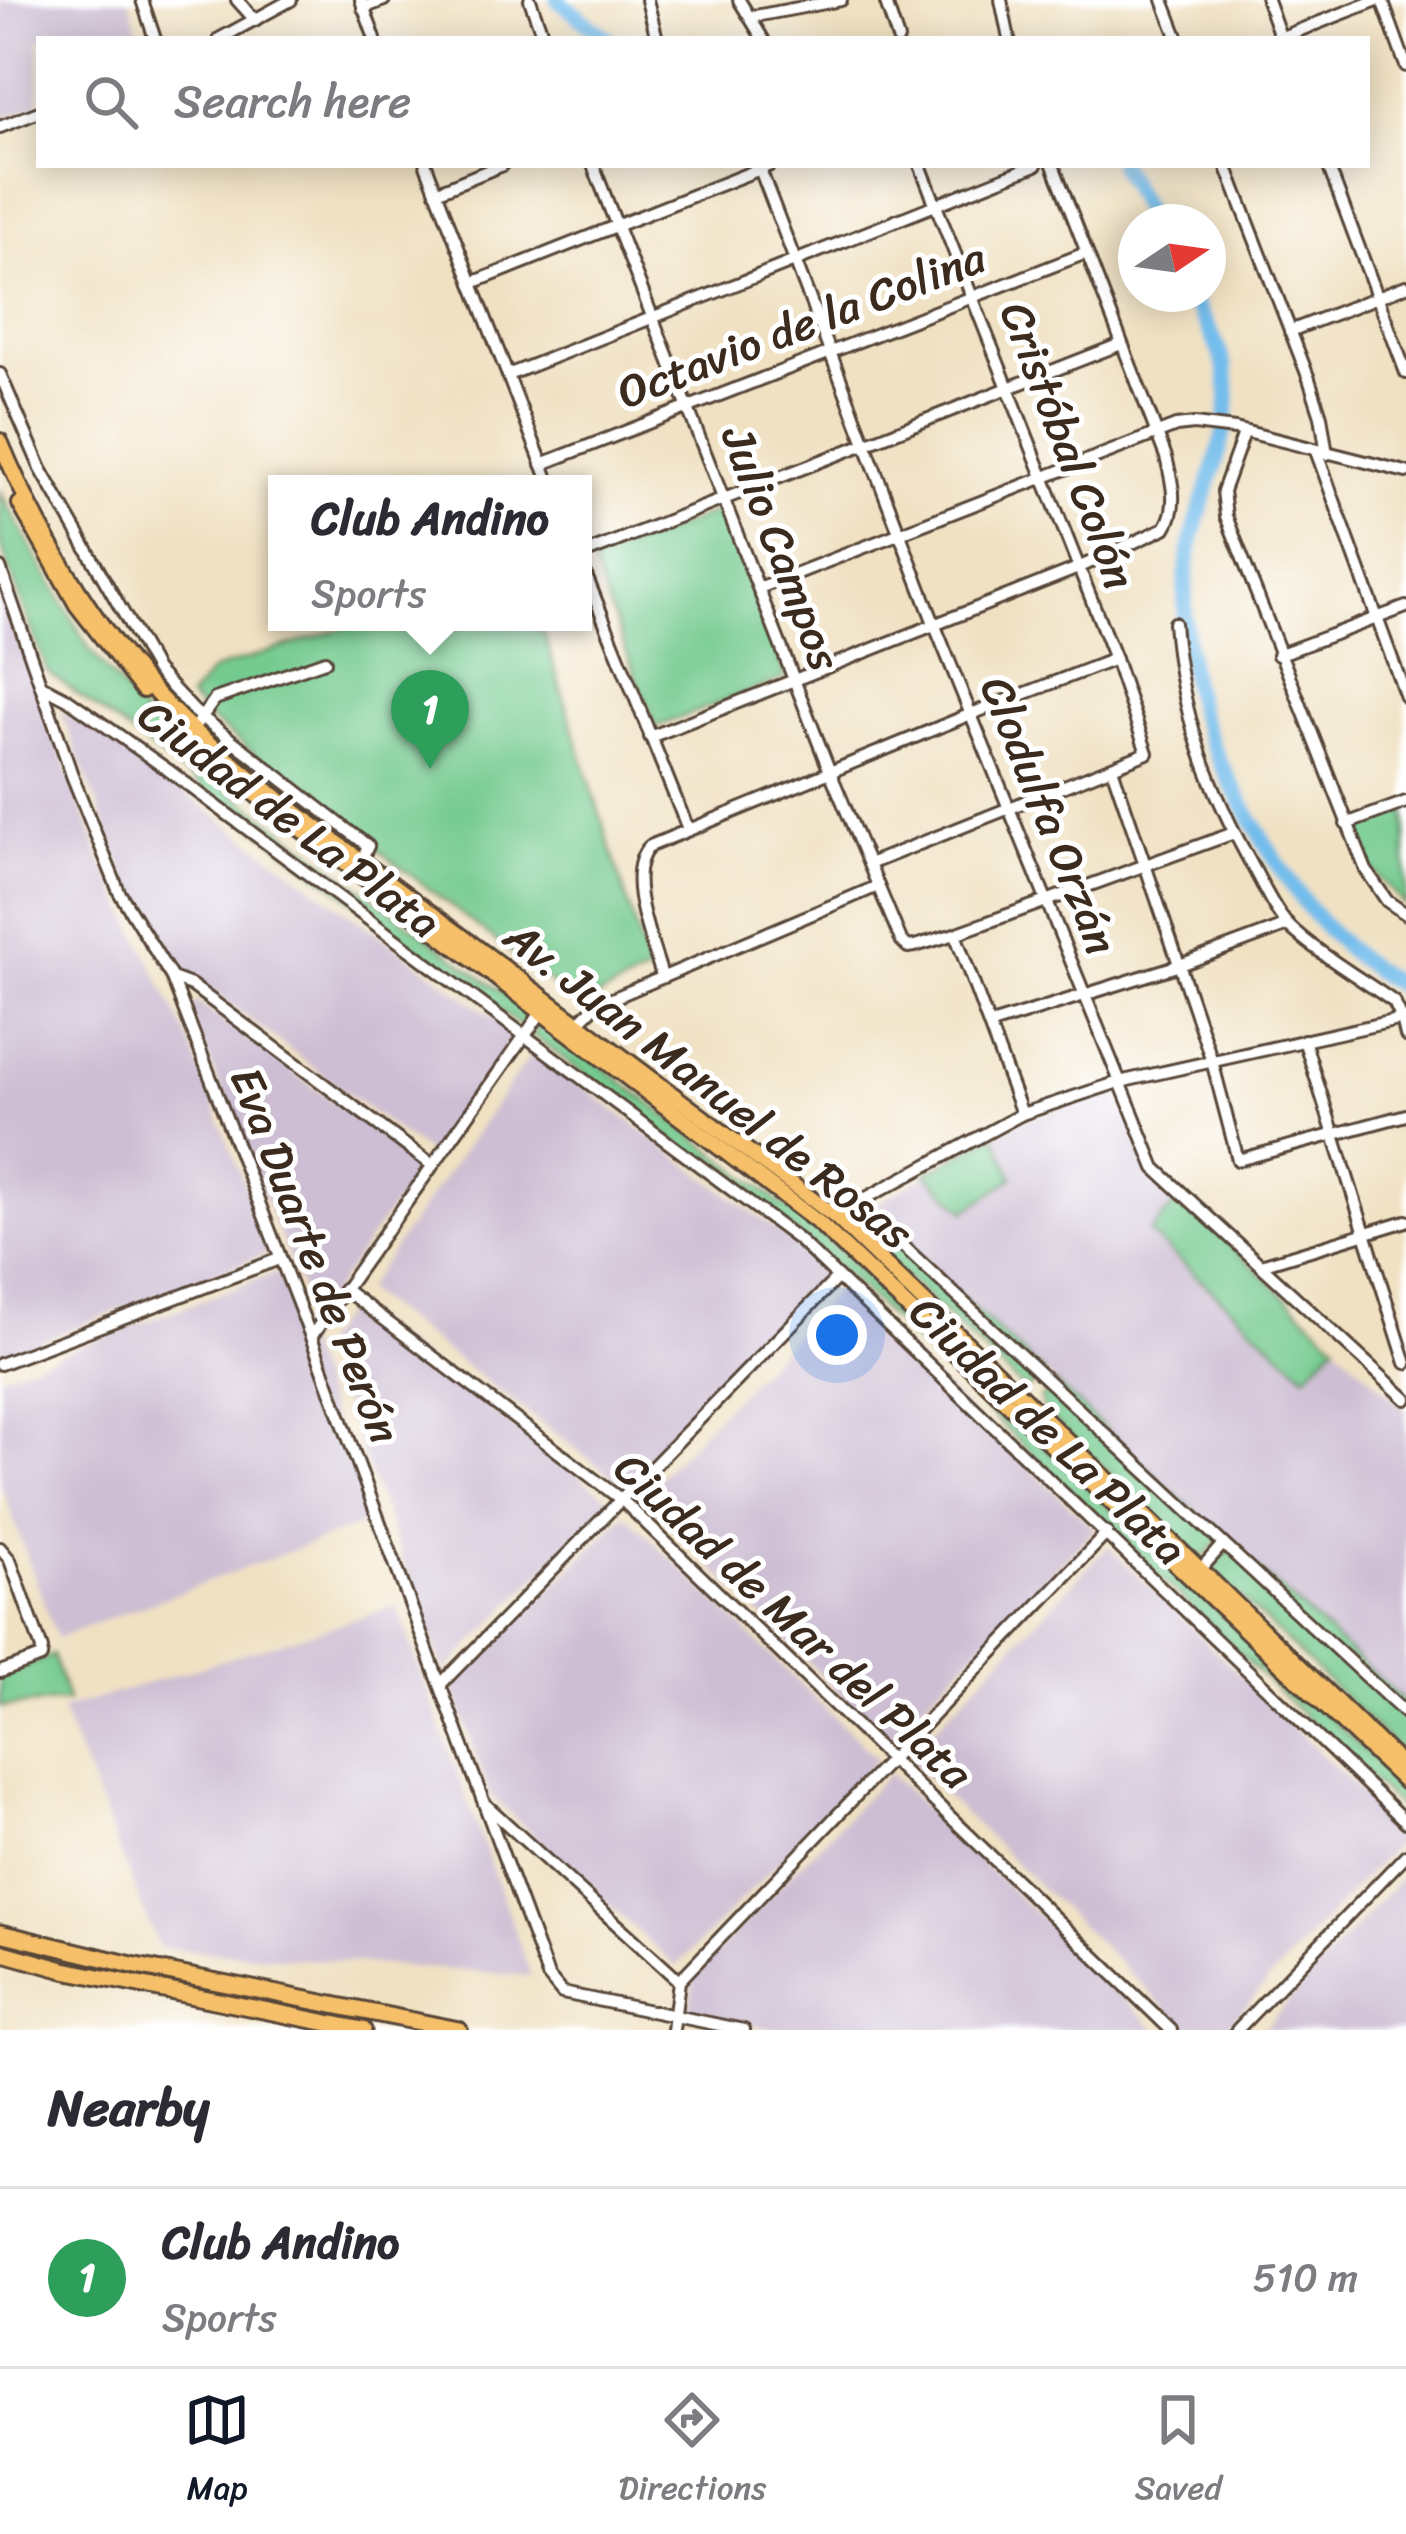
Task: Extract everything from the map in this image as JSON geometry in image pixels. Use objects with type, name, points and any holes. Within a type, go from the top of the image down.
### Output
[{"type":"highway","points":[[0,1933],[132,1965],[459,2030]]},
{"type":"highway","points":[[0,1952],[64,1970],[363,2030]]},
{"type":"main road","name":"Av. Juan Manuel de Rosas","points":[[0,441],[28,502],[73,579],[123,650],[197,723],[545,1007]]},
{"type":"main road","name":"Av. Juan Manuel de Rosas","points":[[0,461],[59,577],[100,637],[164,714],[260,798],[849,1228],[1406,1768]]},
{"type":"main road","name":"Av. Juan Manuel de Rosas","points":[[574,1028],[820,1224],[1406,1783]]},
{"type":"street","points":[[142,0],[153,36]]},
{"type":"street","points":[[237,0],[255,20]]},
{"type":"street","points":[[225,36],[291,0]]},
{"type":"street","points":[[375,36],[362,4],[384,0]]},
{"type":"street","points":[[530,0],[543,36]]},
{"type":"street","points":[[646,0],[656,36]]},
{"type":"street","points":[[739,0],[761,36]]},
{"type":"street","points":[[750,17],[841,0]]},
{"type":"street","points":[[885,0],[897,36]]},
{"type":"street","points":[[1001,0],[1009,36]]},
{"type":"street","points":[[1163,0],[1177,36]]},
{"type":"street","points":[[1267,0],[1278,36]]},
{"type":"street","points":[[1287,36],[1380,0],[1406,66]]},
{"type":"street","points":[[0,127],[36,113]]},
{"type":"street","points":[[426,168],[546,475]]},
{"type":"street","points":[[436,191],[494,168]]},
{"type":"street","name":"Julio Campos","points":[[594,168],[830,772],[901,940],[908,947],[955,934]]},
{"type":"street","points":[[472,283],[762,168]]},
{"type":"street","name":"Clodulfa Orzán","points":[[765,168],[828,352],[1155,1168],[1406,1399]]},
{"type":"street","name":"Cristóbal Colón","points":[[921,168],[1147,753],[1112,768]]},
{"type":"street","points":[[508,375],[1028,168]]},
{"type":"street","points":[[650,737],[1078,568],[1165,528],[1171,519],[1173,493],[1157,433],[1054,168]]},
{"type":"street","points":[[1227,168],[1321,416],[1321,452],[1406,697]]},
{"type":"street","points":[[1329,168],[1406,374]]},
{"type":"street","name":"Octavio de la Colina","points":[[542,464],[1086,253]]},
{"type":"street","points":[[1290,331],[1406,286]]},
{"type":"street","points":[[592,550],[1121,344]]},
{"type":"street","points":[[0,374],[41,470],[128,626],[197,723],[215,700],[326,662]]},
{"type":"street","points":[[759,589],[1157,433],[1194,424],[1406,472]]},
{"type":"street","points":[[1239,431],[1222,502],[1278,655],[1366,870],[1387,902],[1406,914]]},
{"type":"street","name":"Eva Duarte de Perón","points":[[0,568],[119,892],[172,978],[548,1976],[562,1993],[675,2014]]},
{"type":"street","points":[[592,591],[688,829]]},
{"type":"street","points":[[1278,655],[1406,607]]},
{"type":"street","points":[[1174,623],[1186,711],[1234,833],[1288,925],[1394,1002],[1404,1019],[1406,1036]]},
{"type":"street","points":[[662,976],[638,883],[637,867],[650,846],[1114,659]]},
{"type":"street","name":"Ciudad de La Plata","points":[[43,686],[168,770],[799,1240],[1406,1822]]},
{"type":"street","points":[[869,864],[1112,768],[1212,1060],[1238,1160],[1406,1115]]},
{"type":"street","points":[[1346,824],[1406,802]]},
{"type":"street","points":[[1022,1114],[955,934],[1234,833]]},
{"type":"street","points":[[574,1028],[595,1006],[878,886]]},
{"type":"street","points":[[991,1024],[1180,965],[1288,925]]},
{"type":"street","points":[[172,978],[191,985],[432,1165]]},
{"type":"street","points":[[311,1337],[545,1007]]},
{"type":"street","points":[[830,1213],[1022,1114],[1118,1082],[1404,1019]]},
{"type":"street","points":[[1304,1040],[1364,1233],[1401,1328],[1406,1363]]},
{"type":"street","points":[[849,1228],[857,1203]]},
{"type":"street","points":[[857,1203],[1406,1714]]},
{"type":"street","points":[[1261,1265],[1406,1221]]},
{"type":"street","points":[[0,1364],[279,1259]]},
{"type":"street","points":[[441,1684],[837,1278]]},
{"type":"street","name":"Ciudad de Mar del Plata","points":[[344,1289],[622,1501],[1171,2030]]},
{"type":"street","points":[[673,2030],[679,1981],[1107,1533]]},
{"type":"street","points":[[1200,1570],[1223,1544]]},
{"type":"street","points":[[0,1548],[10,1560],[42,1649],[40,1657],[0,1672]]},
{"type":"street","points":[[484,1803],[679,1981]]},
{"type":"street","points":[[1237,2030],[1406,1855]]},
{"type":"street","points":[[675,2014],[743,2030]]},
{"type":"shaded area","points":[[0,0],[129,0],[140,36],[36,36],[36,106],[0,119]]},
{"type":"shaded area","points":[[0,593],[103,864],[185,1032],[271,1252],[0,1356]]},
{"type":"shaded area","points":[[60,710],[126,750],[517,1035],[431,1156],[176,964],[134,896]]},
{"type":"shaded area","points":[[197,1002],[421,1166],[313,1319],[189,1009]]},
{"type":"shaded area","points":[[534,1050],[791,1241],[825,1275],[624,1485],[364,1290]]},
{"type":"shaded area","points":[[1117,1090],[1143,1158],[1159,1180],[1406,1410],[1406,1704],[865,1210],[1023,1120]]},
{"type":"shaded area","points":[[278,1272],[371,1521],[57,1638],[0,1483],[0,1376]]},
{"type":"shaded area","points":[[839,1288],[1095,1529],[887,1741],[641,1496]]},
{"type":"shaded area","points":[[350,1305],[611,1500],[445,1672],[320,1344]]},
{"type":"shaded area","points":[[625,1514],[878,1759],[676,1967],[490,1795],[453,1688]]},
{"type":"shaded area","points":[[1108,1546],[1404,1835],[1223,2030],[1189,2030],[906,1758]]},
{"type":"shaded area","points":[[397,1606],[531,1976],[159,1948],[61,1710]]},
{"type":"shaded area","points":[[889,1773],[1157,2030],[776,2030],[689,2010],[694,1975]]},
{"type":"shaded area","points":[[1406,1872],[1406,2030],[1262,2030]]},
{"type":"green space","points":[[0,492],[90,650],[142,713],[232,792],[534,1016],[524,1029],[47,671],[0,544]]},
{"type":"green space","points":[[721,510],[786,678],[656,727],[592,561]]},
{"type":"green space","points":[[334,631],[540,631],[649,972],[580,1006],[211,720],[189,698],[213,670]]},
{"type":"green space","points":[[1406,810],[1406,906],[1370,868],[1354,830]]},
{"type":"green space","points":[[542,1020],[826,1238],[1406,1790],[1406,1814],[851,1280],[801,1237],[532,1035]]},
{"type":"green space","points":[[996,1135],[1013,1178],[966,1211],[926,1173]]},
{"type":"green space","points":[[1180,1199],[1336,1343],[1306,1375],[1149,1233]]},
{"type":"green space","points":[[865,1210],[1044,1373],[1023,1389],[853,1227]]},
{"type":"green space","points":[[1055,1383],[1222,1536],[1205,1556],[1198,1557],[1044,1411],[1040,1399]]},
{"type":"green space","points":[[1233,1546],[1406,1704],[1406,1757],[1215,1573],[1214,1566]]},
{"type":"green space","points":[[53,1655],[67,1701],[0,1707],[0,1676]]},
{"type":"waterway","points":[[558,0],[604,36]]},
{"type":"waterway","points":[[1122,168],[1141,204]]},
{"type":"waterway","points":[[1199,312],[1222,359],[1228,408],[1187,573],[1187,646],[1200,714],[1231,782],[1293,887],[1354,955],[1406,989]]},
{"type":"place","name":"Club Andino","points":[[430,769]]}]
